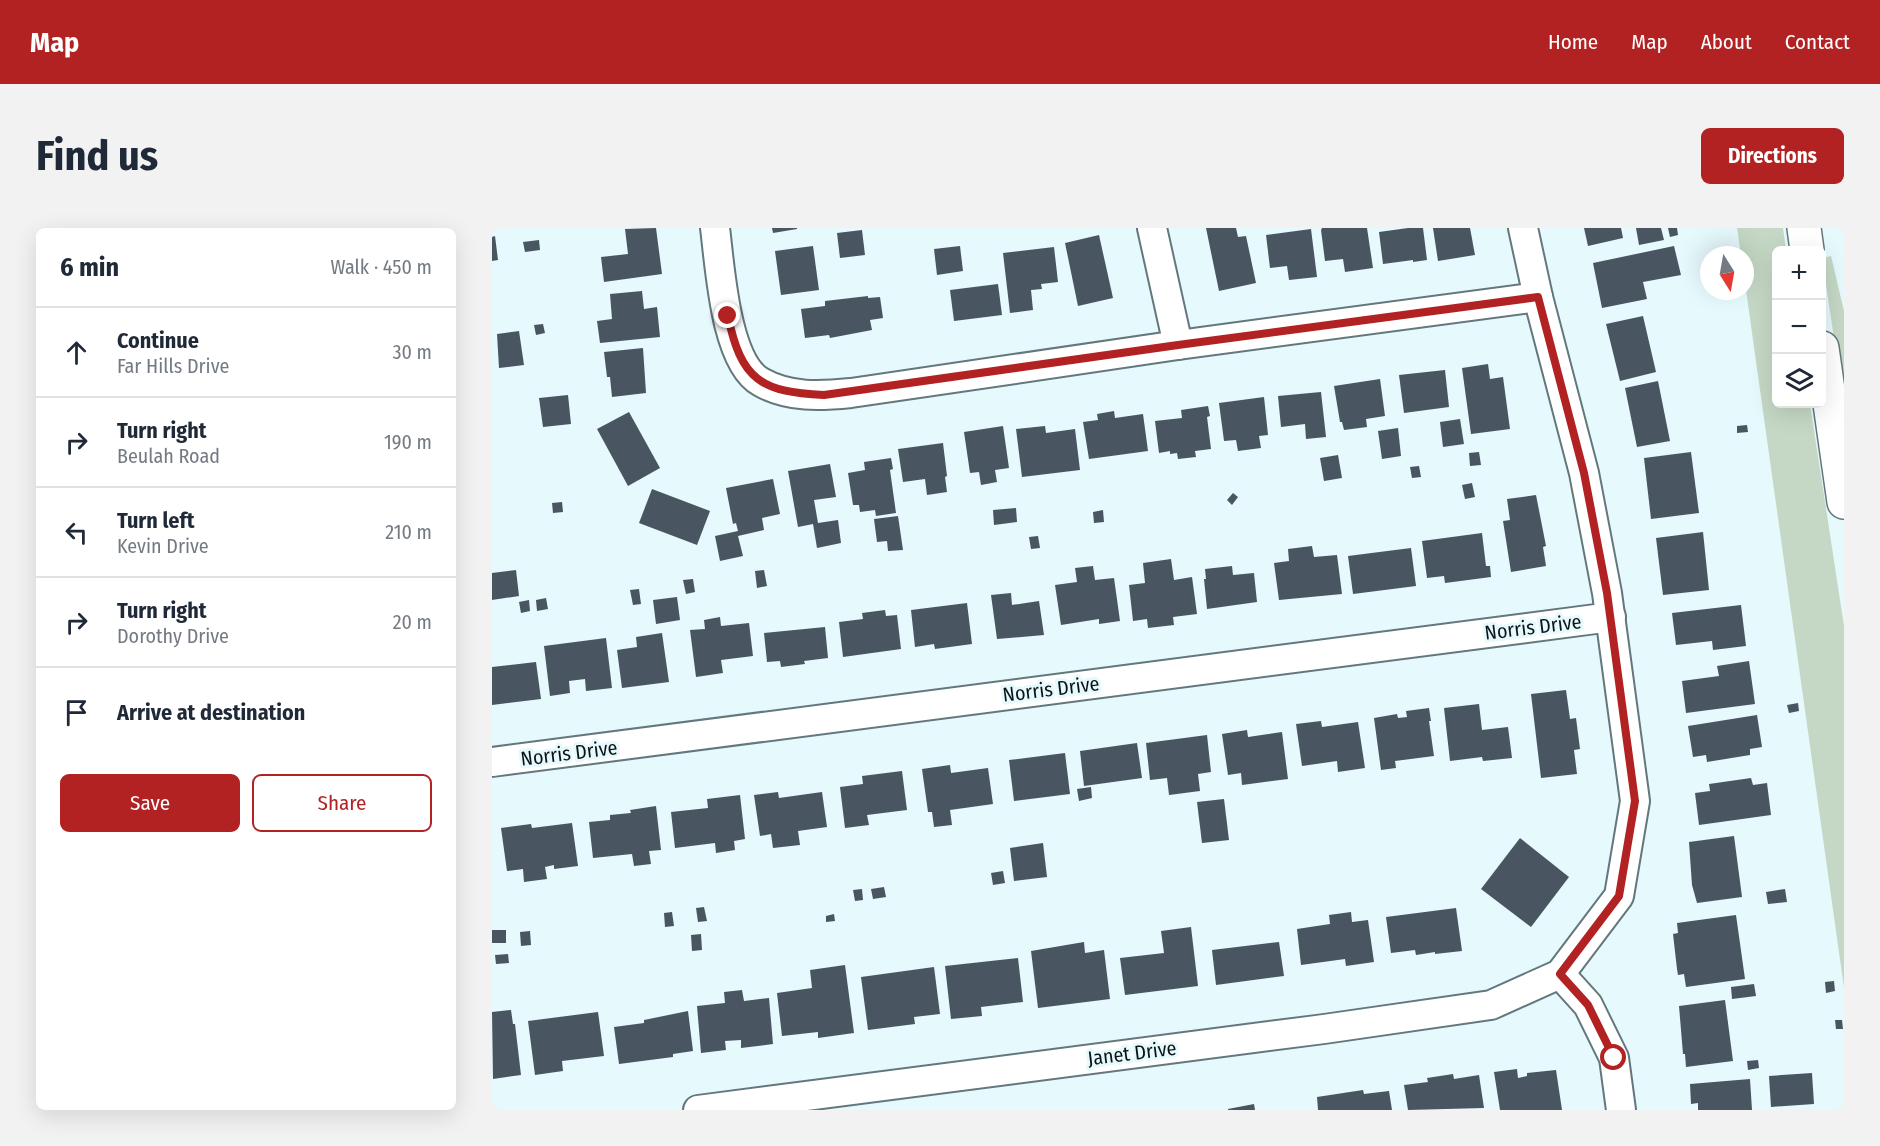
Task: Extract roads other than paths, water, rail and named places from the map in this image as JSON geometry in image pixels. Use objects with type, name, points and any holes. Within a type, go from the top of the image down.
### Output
[{"type":"highway","points":[[1804,228],[1806,246]]},
{"type":"highway","points":[[1822,354],[1844,502]]},
{"type":"street","points":[[715,228],[732,339],[743,364],[760,382],[795,394],[824,395],[1538,297]]},
{"type":"street","points":[[1152,228],[1178,345]]},
{"type":"street","points":[[1523,228],[1538,297],[1584,473],[1611,617],[1635,801],[1619,896],[1560,974],[1588,1005],[1614,1058],[1621,1110]]},
{"type":"street","name":"Norris Drive","points":[[492,762],[1611,617]]},
{"type":"street","name":"Janet Drive","points":[[698,1110],[1324,1029],[1491,1005],[1560,974]]}]
